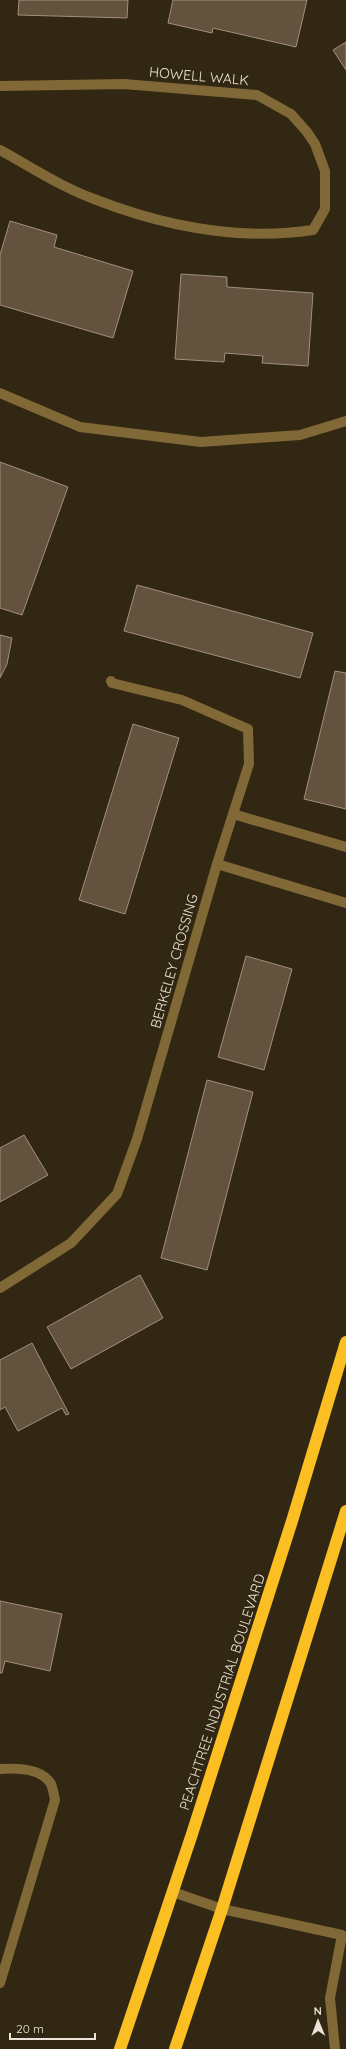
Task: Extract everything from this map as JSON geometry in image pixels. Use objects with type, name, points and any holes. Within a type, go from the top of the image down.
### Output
[{"type":"highway","name":"PEACHTREE INDUSTRIAL BOULEVARD","points":[[120,2049],[173,1892],[292,1521],[346,1342]]},
{"type":"highway","points":[[175,2049],[222,1909],[346,1511]]},
{"type":"street","name":"HOWELL WALK","points":[[0,86],[124,84],[256,95],[291,114],[307,132],[315,144],[325,171],[325,209],[313,230],[285,234],[255,234],[193,228],[150,218],[93,199],[54,180],[0,150]]},
{"type":"street","points":[[0,393],[80,427],[201,442],[300,435],[346,420]]},
{"type":"street","name":"BERKELEY CROSSING","points":[[0,1288],[71,1243],[117,1194],[137,1139],[217,864],[249,764],[248,728],[182,700],[111,682]]},
{"type":"street","points":[[233,814],[346,847]]},
{"type":"street","points":[[217,864],[346,903]]},
{"type":"street","points":[[0,1769],[11,1768],[35,1772],[50,1783],[56,1800],[0,1983]]},
{"type":"street","points":[[173,1892],[222,1909],[344,1934],[330,1998],[335,2049]]},
{"type":"building","points":[[19,0],[128,0],[127,18],[18,15]]},
{"type":"building","points":[[173,0],[307,0],[296,47],[213,28],[212,33],[168,23]]},
{"type":"building","points":[[346,42],[346,70],[333,50]]},
{"type":"building","points":[[10,221],[57,235],[54,247],[133,271],[113,338],[0,305],[0,255]]},
{"type":"building","points":[[181,274],[227,277],[227,287],[313,293],[308,366],[262,363],[263,356],[225,353],[224,362],[175,359]]},
{"type":"building","points":[[0,462],[68,487],[22,615],[0,608]]},
{"type":"building","points":[[137,585],[313,633],[300,678],[124,631]]},
{"type":"building","points":[[0,635],[12,638],[7,664],[0,678]]},
{"type":"building","points":[[335,671],[346,673],[346,809],[304,799]]},
{"type":"building","points":[[133,724],[179,738],[125,914],[79,900]]},
{"type":"building","points":[[246,956],[292,969],[264,1070],[218,1057]]},
{"type":"building","points":[[207,1080],[253,1092],[207,1270],[161,1258]]},
{"type":"building","points":[[24,1135],[48,1175],[0,1202],[0,1148]]},
{"type":"building","points":[[140,1275],[163,1318],[71,1369],[47,1327]]},
{"type":"building","points":[[32,1343],[69,1414],[66,1415],[62,1408],[18,1431],[5,1407],[0,1410],[0,1360]]},
{"type":"building","points":[[0,1601],[62,1614],[50,1671],[5,1661],[2,1673],[0,1673]]}]
